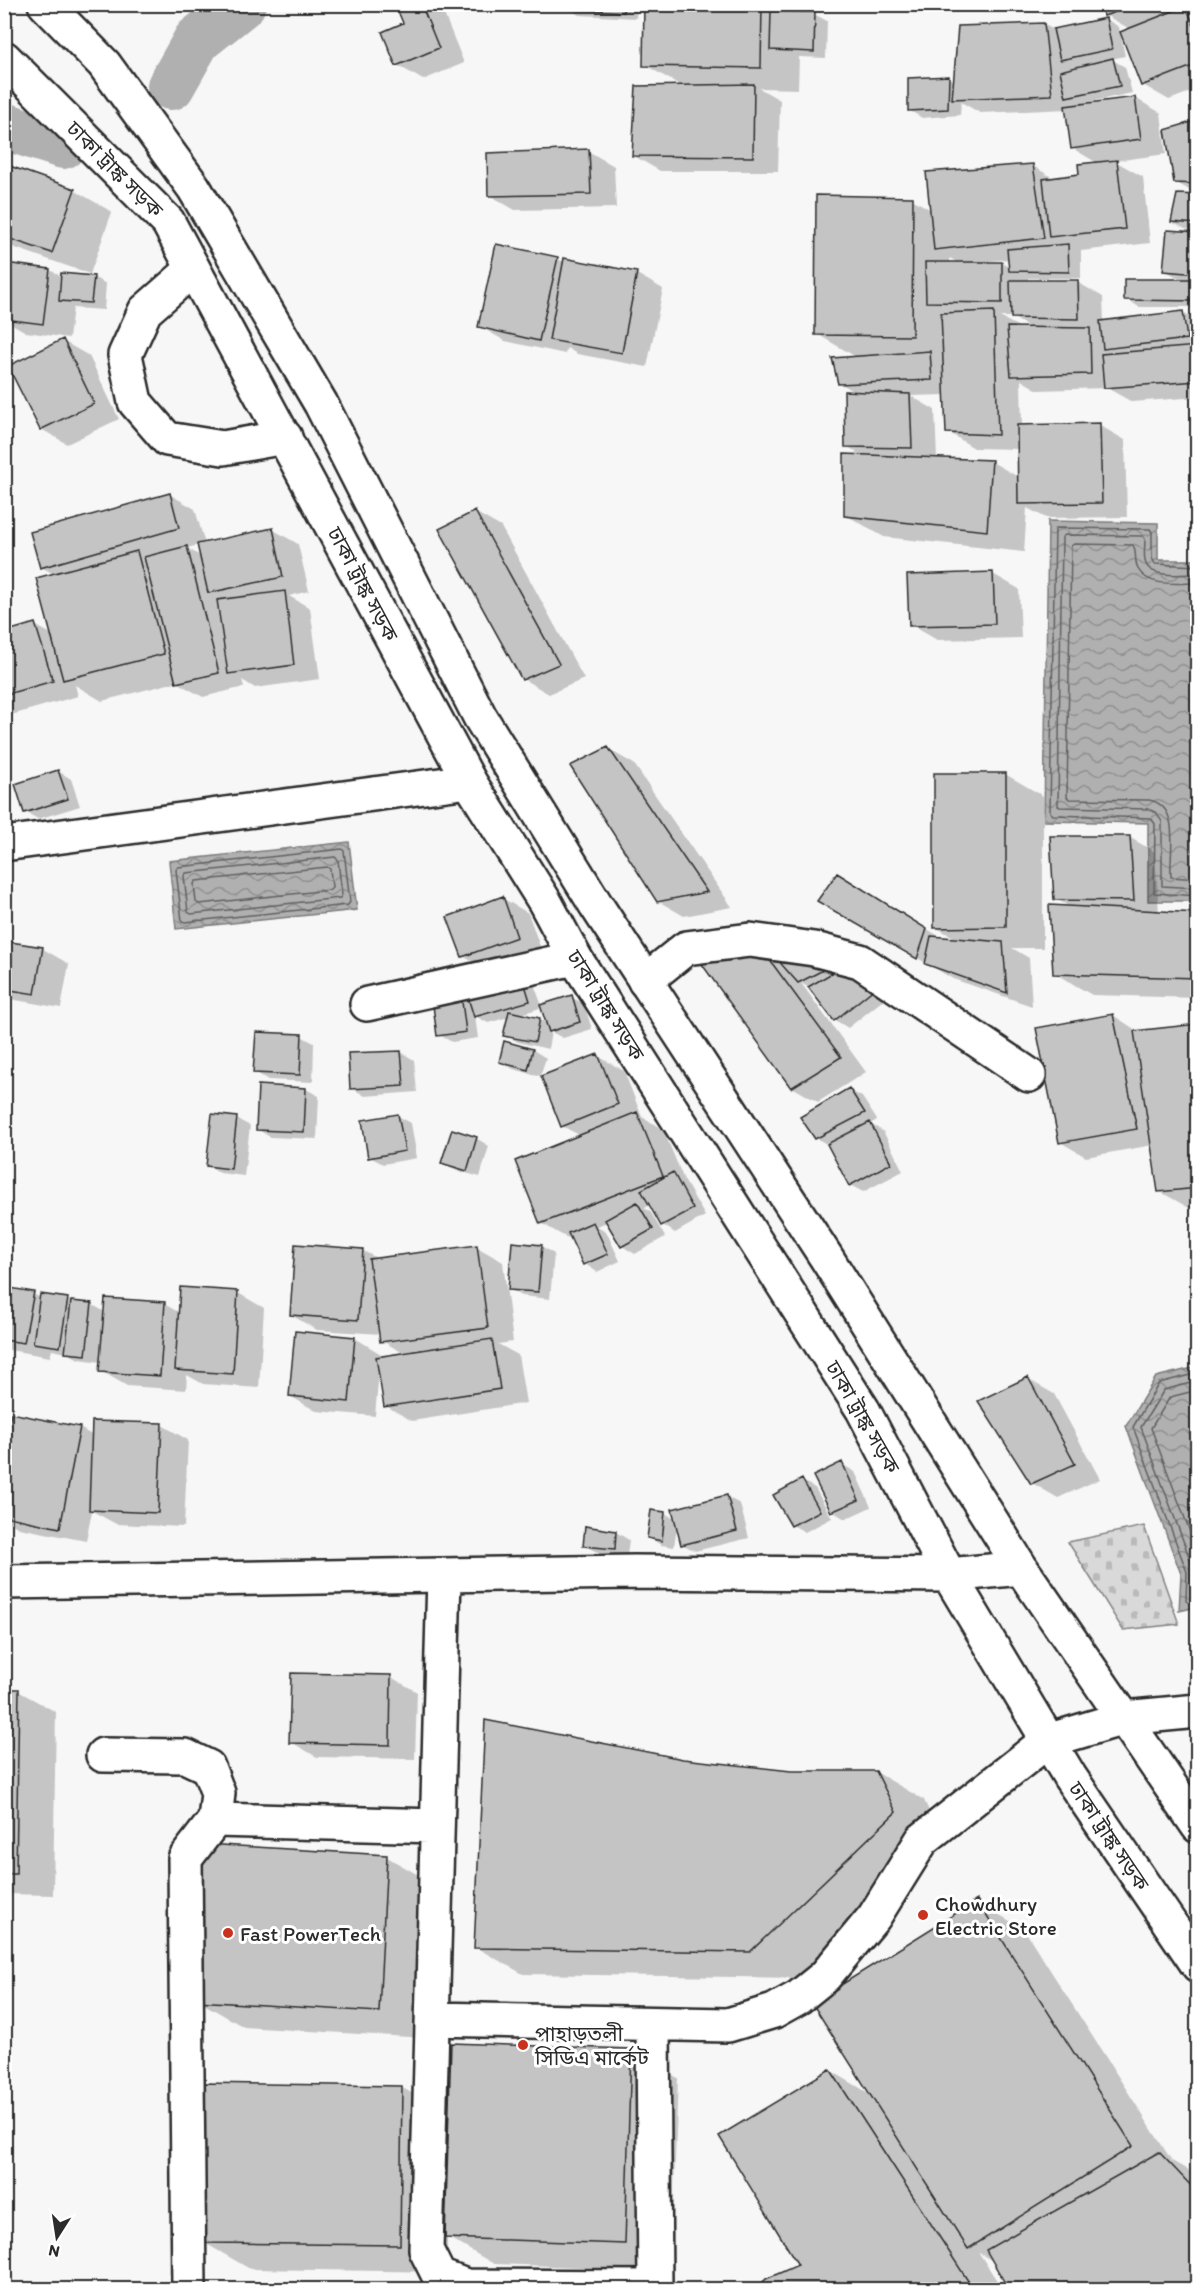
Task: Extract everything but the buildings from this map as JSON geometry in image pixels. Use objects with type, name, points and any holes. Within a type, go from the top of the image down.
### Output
[{"type":"main road","name":"ঢাকা ট্রাঙ্ক সড়ক","points":[[45,4],[105,64],[195,188],[321,404],[480,717],[596,905],[826,1257],[1021,1568],[1197,1826]]},
{"type":"main road","name":"ঢাকা ট্রাঙ্ক সড়ক","points":[[4,58],[168,222],[469,781],[545,902],[574,958],[863,1410],[949,1575],[1047,1740],[1197,1965]]},
{"type":"main road","points":[[193,269],[145,312],[125,355],[135,402],[167,439],[223,448],[285,437]]},
{"type":"main road","points":[[4,844],[469,781]]},
{"type":"main road","points":[[645,981],[686,948],[750,940],[814,948],[860,961],[1029,1075]]},
{"type":"main road","points":[[367,1004],[574,958]]},
{"type":"main road","points":[[4,1582],[634,1572],[949,1575],[1021,1568]]},
{"type":"main road","points":[[444,1576],[426,2250],[439,2276],[466,2286],[655,2288],[653,2025]]},
{"type":"main road","points":[[433,2019],[728,2025],[774,2011],[825,1976],[874,1917],[922,1840],[1047,1740],[1124,1718],[1197,1711]]},
{"type":"main road","points":[[103,1755],[185,1756],[208,1767],[218,1793],[215,1820],[185,1859],[189,2289]]},
{"type":"main road","points":[[215,1820],[437,1826]]},
{"type":"green space","points":[[1144,1526],[1179,1624],[1123,1630],[1068,1542]]},
{"type":"water","points":[[1048,521],[1158,523],[1158,560],[1197,560],[1197,901],[1148,901],[1148,823],[1044,821]]},
{"type":"water","points":[[349,842],[357,910],[176,929],[169,861]]},
{"type":"water","points":[[1197,1367],[1197,1607],[1179,1611],[1181,1574],[1126,1426],[1156,1377]]},
{"type":"waterway","points":[[171,86],[197,40],[242,4]]},
{"type":"waterway","points":[[4,126],[63,145]]},
{"type":"place","name":"Chowdhury Electric Store","points":[[923,1915]]},
{"type":"place","name":"Fast PowerTech","points":[[228,1933]]},
{"type":"place","name":"পাহাড়তলী সিডিএ মার্কেট","points":[[523,2045]]}]
